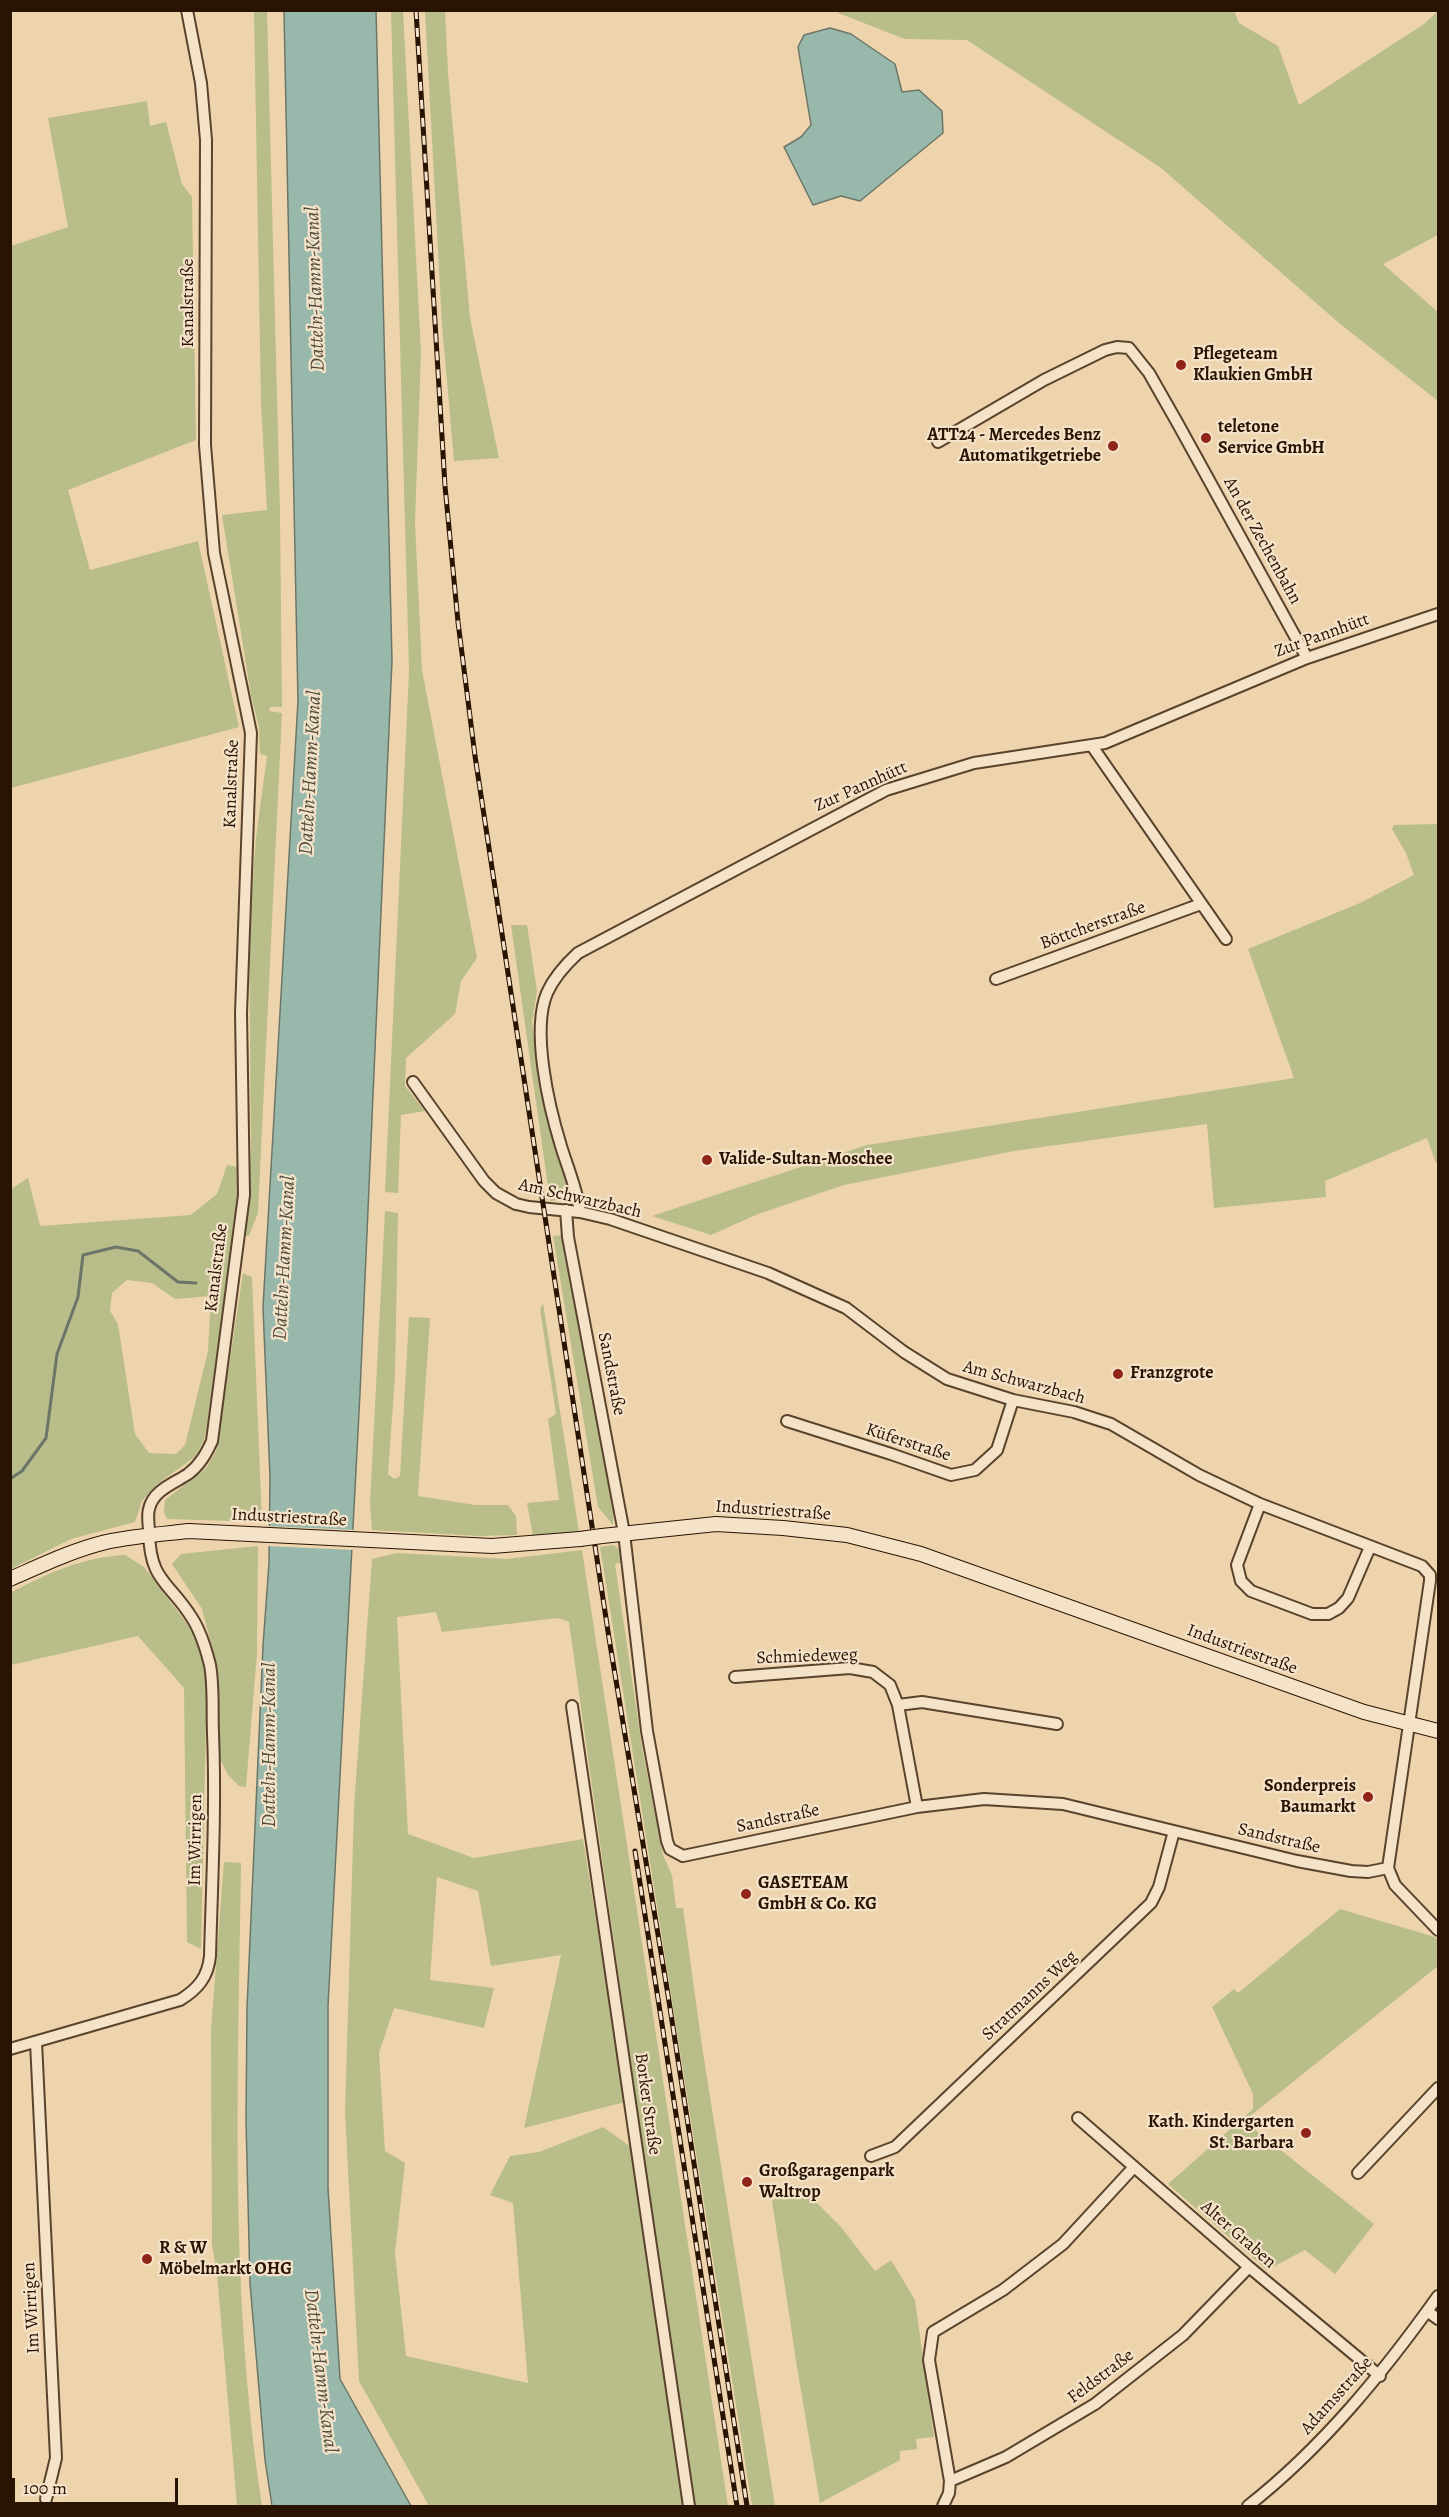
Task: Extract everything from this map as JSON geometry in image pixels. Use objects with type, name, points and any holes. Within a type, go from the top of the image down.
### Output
[{"type":"main road","name":"Industriestraße","points":[[10,1579],[76,1551],[106,1542],[189,1531],[492,1546],[716,1524],[783,1527],[847,1535],[921,1554],[1315,1695],[1409,1725],[1438,1731]]},
{"type":"street","name":"Kanalstraße","points":[[149,1535],[149,1508],[154,1499],[170,1484],[198,1466],[212,1441],[244,1195],[241,1012],[251,733],[214,553],[205,445],[206,140],[201,83],[187,10]]},
{"type":"street","name":"An der Zechenbahn","points":[[938,442],[1054,375],[1105,350],[1117,347],[1129,348],[1149,373],[1306,658]]},
{"type":"street","name":"Zur Pannhütt","points":[[580,1212],[577,1194],[549,1099],[541,1037],[541,1015],[546,994],[554,978],[572,959],[589,946],[886,790],[974,763],[1092,746],[1131,732],[1306,658],[1438,614]]},
{"type":"street","points":[[1092,746],[1226,939]]},
{"type":"street","name":"Böttcherstraße","points":[[996,979],[1201,904]]},
{"type":"street","name":"Am Schwarzbach","points":[[413,1082],[484,1180],[496,1193],[529,1207],[580,1212],[610,1219],[768,1273],[846,1308],[904,1352],[947,1379],[1013,1400],[1074,1412],[1111,1424],[1199,1475],[1260,1504],[1422,1566],[1430,1575],[1409,1725]]},
{"type":"street","name":"Sandstraße","points":[[566,1210],[568,1237],[624,1533],[647,1731],[670,1849],[683,1856],[917,1807],[984,1799],[1063,1804],[1351,1871],[1368,1872],[1388,1868]]},
{"type":"street","name":"Küferstraße","points":[[787,1421],[951,1475],[975,1470],[997,1450],[1013,1400]]},
{"type":"street","points":[[1260,1504],[1237,1565],[1240,1581],[1251,1591],[1312,1614],[1328,1614],[1339,1608],[1348,1598],[1370,1547]]},
{"type":"street","name":"Im Wirrigen","points":[[10,2049],[180,2000],[198,1988],[208,1969],[214,1769],[210,1665],[202,1637],[192,1618],[162,1582],[156,1571],[151,1558],[149,1535]]},
{"type":"street","name":"Schmiedeweg","points":[[735,1677],[850,1668],[873,1672],[890,1685],[898,1705],[917,1807]]},
{"type":"street","points":[[898,1705],[922,1702],[1057,1724]]},
{"type":"street","name":"Borker Straße","points":[[572,1706],[688,2506]]},
{"type":"street","points":[[1409,1725],[1388,1868],[1395,1885],[1438,1930]]},
{"type":"street","name":"Stratmanns Weg","points":[[871,2156],[895,2147],[1151,1903],[1159,1887],[1174,1831]]},
{"type":"street","name":"Im Wirrigen","points":[[36,2042],[56,2458],[46,2499]]},
{"type":"street","points":[[1358,2173],[1438,2088]]},
{"type":"street","name":"Alter Graben","points":[[1078,2118],[1249,2267],[1380,2376]]},
{"type":"street","points":[[943,2506],[949,2493],[950,2481],[929,2360],[933,2332],[1003,2290],[1063,2244],[1134,2167]]},
{"type":"street","name":"Feldstraße","points":[[950,2481],[1006,2457],[1095,2404],[1183,2335],[1249,2267]]},
{"type":"street","name":"Adamsstraße","points":[[1248,2506],[1327,2434],[1380,2376],[1438,2295]]},
{"type":"street","points":[[1427,2311],[1438,2319]]},
{"type":"green space","points":[[254,11],[267,11],[280,512],[282,707],[270,707],[269,711],[282,713],[258,1213],[249,1236],[245,1236],[251,1150],[249,929],[256,838],[267,756],[260,754],[259,727],[251,695],[222,515],[267,510],[261,403]]},
{"type":"green space","points":[[391,11],[403,11],[421,352],[415,523],[422,670],[477,958],[461,981],[455,1014],[406,1058],[405,1086],[425,1111],[401,1115],[398,1193],[385,1192],[409,671]]},
{"type":"green space","points":[[425,11],[445,11],[448,73],[470,318],[499,458],[454,461],[442,325]]},
{"type":"green space","points":[[837,11],[1234,11],[1239,23],[1278,46],[1299,105],[1424,24],[1438,11],[1438,235],[1383,264],[1438,312],[1438,401],[1339,323],[1161,168],[967,40],[905,39]]},
{"type":"green space","points":[[147,101],[150,126],[166,122],[182,184],[192,197],[196,440],[68,490],[90,570],[198,541],[239,727],[11,788],[11,246],[68,227],[48,118]]},
{"type":"green space","points":[[1438,824],[1438,1162],[1436,1163],[1427,1138],[1325,1181],[1326,1197],[1214,1208],[1207,1124],[1014,1151],[844,1185],[758,1214],[711,1235],[652,1216],[867,1145],[1294,1078],[1248,949],[1360,903],[1414,875],[1406,853],[1392,829],[1394,825]]},
{"type":"green space","points":[[511,925],[527,925],[537,991],[532,1022],[544,1109],[568,1184],[567,1193],[560,1200],[550,1201]]},
{"type":"green space","points":[[227,1165],[237,1167],[238,1207],[205,1437],[196,1456],[156,1485],[142,1501],[135,1522],[71,1539],[11,1569],[11,1189],[28,1178],[40,1226],[191,1215],[217,1194]],"holes":[[[127,1280],[152,1283],[175,1299],[211,1296],[208,1351],[185,1445],[176,1454],[149,1453],[135,1434],[118,1324],[110,1311],[112,1293]]]},
{"type":"green space","points":[[385,1211],[398,1213],[395,1376],[388,1474],[394,1479],[400,1476],[409,1317],[430,1318],[418,1496],[475,1505],[508,1505],[516,1516],[517,1535],[479,1536],[372,1530],[370,1503]]},
{"type":"green space","points":[[564,1235],[614,1505],[613,1525],[598,1507],[553,1236]]},
{"type":"green space","points":[[243,1273],[252,1277],[262,1522],[167,1519],[164,1512],[165,1500],[206,1468],[216,1451]]},
{"type":"green space","points":[[543,1303],[579,1532],[533,1536],[527,1503],[559,1500],[548,1419],[556,1414],[540,1309]]},
{"type":"green space","points":[[613,1545],[618,1548],[622,1562],[615,1564],[642,1747],[663,1855],[672,1875],[676,1908],[683,1908],[702,2046],[775,2506],[752,2506],[600,1547]]},
{"type":"green space","points":[[258,1546],[257,1653],[246,1787],[239,1786],[228,1775],[215,1749],[218,1670],[202,1609],[172,1564],[181,1554]]},
{"type":"green space","points":[[582,1550],[728,2506],[693,2506],[569,1622],[558,1618],[442,1632],[436,1612],[397,1617],[408,1834],[474,1858],[583,1839],[625,2102],[524,2128],[561,1955],[491,1966],[478,1891],[437,1877],[430,1980],[494,1988],[484,2028],[394,2008],[379,2053],[385,2151],[405,2163],[395,2253],[406,2356],[528,2383],[513,2203],[490,2195],[510,2156],[539,2152],[603,2127],[631,2147],[683,2506],[429,2506],[359,2381],[345,2112],[354,1807],[372,1559],[397,1553],[507,1559]]},
{"type":"green space","points":[[125,1555],[144,1567],[194,1633],[207,1678],[201,1949],[187,1942],[184,1688],[138,1636],[11,1665],[10,1593],[66,1567],[95,1559]]},
{"type":"green space","points":[[224,1862],[241,1863],[238,2105],[240,2266],[244,2346],[262,2506],[237,2506],[217,2274],[212,2245],[211,2029]]},
{"type":"green space","points":[[1340,1909],[1435,1937],[1438,1940],[1438,1966],[1244,2121],[1374,2224],[1335,2274],[1305,2250],[1267,2270],[1168,2184],[1253,2109],[1253,2094],[1212,2007],[1234,1989],[1238,1993]]},
{"type":"green space","points":[[799,2185],[841,2227],[875,2271],[891,2260],[915,2300],[934,2437],[916,2439],[917,2449],[900,2451],[900,2460],[820,2503],[772,2201]]},
{"type":"water","name":"Datteln-Hamm-Kanal","points":[[376,10],[392,660],[360,1393],[328,2006],[328,2188],[340,2379],[411,2506],[272,2506],[265,2460],[250,2283],[246,2121],[247,2008],[263,1646],[269,1563],[270,1477],[263,1307],[298,701],[284,11]]},
{"type":"water","points":[[830,28],[851,34],[895,64],[902,92],[919,90],[942,111],[943,133],[860,201],[841,196],[813,205],[784,147],[801,137],[811,125],[798,47],[804,35]]},
{"type":"pier","points":[[266,1526],[355,1530],[354,1550],[266,1546]]},
{"type":"waterway","points":[[10,1479],[22,1471],[46,1438],[57,1354],[78,1297],[83,1255],[116,1247],[138,1251],[178,1282],[196,1283]]},
{"type":"railway","points":[[416,10],[445,486],[458,622],[475,756],[609,1638],[668,1995],[747,2506]]},
{"type":"railway","points":[[635,1851],[737,2506]]},
{"type":"place","name":"Pflegeteam Klaukien GmbH","points":[[1181,365]]},
{"type":"place","name":"teletone Service GmbH","points":[[1206,438]]},
{"type":"place","name":"ATT24 - Mercedes Benz Automatikgetriebe","points":[[1113,446]]},
{"type":"place","name":"Valide-Sultan-Moschee","points":[[707,1160]]},
{"type":"place","name":"Franzgrote","points":[[1118,1374]]},
{"type":"place","name":"Sonderpreis Baumarkt","points":[[1368,1797]]},
{"type":"place","name":"GASETEAM GmbH & Co. KG","points":[[746,1894]]},
{"type":"place","name":"Kath. Kindergarten St. Barbara","points":[[1306,2133]]},
{"type":"place","name":"Großgaragenpark Waltrop","points":[[747,2182]]},
{"type":"place","name":"R & W Möbelmarkt OHG","points":[[147,2259]]}]
